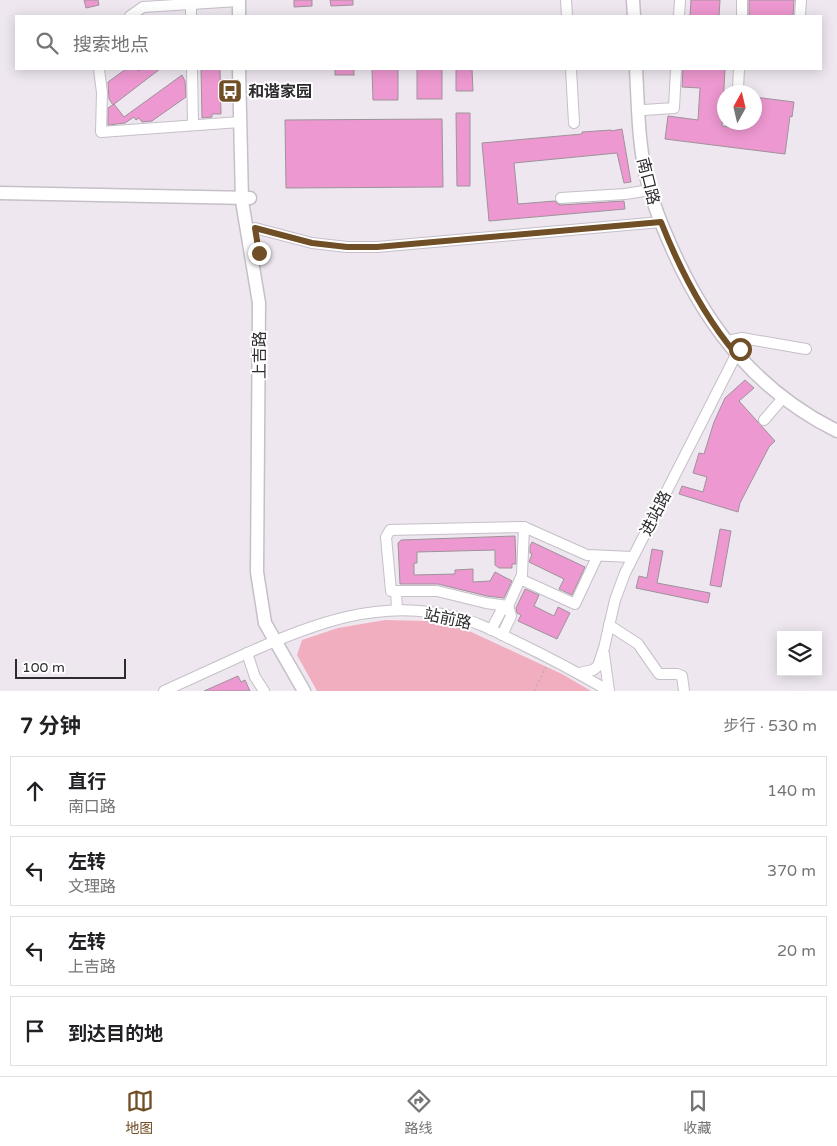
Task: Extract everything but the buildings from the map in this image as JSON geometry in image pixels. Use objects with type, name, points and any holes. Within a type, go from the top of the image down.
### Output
[{"type":"main road","points":[[239,0],[239,15]]},
{"type":"main road","points":[[247,0],[247,15]]},
{"type":"main road","points":[[633,0],[634,15]]},
{"type":"main road","points":[[639,0],[640,15]]},
{"type":"main road","name":"上吉路","points":[[239,70],[240,122],[246,195],[259,303],[257,572],[266,623],[304,691]]},
{"type":"main road","name":"上吉路","points":[[248,70],[246,195],[255,228],[267,303],[265,572],[276,640],[276,656],[295,691]]},
{"type":"main road","name":"南口路","points":[[636,70],[640,139],[650,190],[661,222],[683,272],[699,302],[717,330],[762,372],[785,392],[814,412],[837,424]]},
{"type":"main road","name":"南口路","points":[[642,70],[648,154],[661,206],[696,285],[736,348],[758,376],[783,398],[811,417],[837,431]]},
{"type":"main road","points":[[0,188],[246,195]]},
{"type":"main road","points":[[0,193],[246,195]]},
{"type":"street","points":[[131,15],[143,7],[189,2],[239,0]]},
{"type":"street","points":[[566,0],[567,15]]},
{"type":"street","points":[[679,15],[680,0]]},
{"type":"street","points":[[742,0],[742,15]]},
{"type":"street","points":[[800,15],[801,0]]},
{"type":"street","points":[[189,2],[191,15]]},
{"type":"street","points":[[99,70],[102,93],[102,132],[240,122]]},
{"type":"street","points":[[192,70],[193,125]]},
{"type":"street","points":[[571,70],[574,124]]},
{"type":"street","points":[[644,110],[674,108],[676,70]]},
{"type":"street","points":[[738,85],[739,70]]},
{"type":"street","points":[[561,198],[625,194],[650,190]]},
{"type":"street","points":[[255,228],[312,243],[347,247],[377,247],[661,222]]},
{"type":"street","points":[[736,348],[742,338],[806,348]]},
{"type":"street","name":"进站路","points":[[579,674],[593,670],[598,666],[620,586],[632,557],[736,348]]},
{"type":"street","points":[[764,420],[783,398]]},
{"type":"street","points":[[508,606],[486,603],[437,591],[391,591],[386,537],[390,530],[524,527],[587,556],[632,557]]},
{"type":"street","points":[[491,630],[501,611],[508,606],[520,579],[523,568],[524,527]]},
{"type":"street","points":[[520,579],[575,604],[597,557]]},
{"type":"street","points":[[396,591],[397,610]]},
{"type":"street","points":[[502,635],[511,616],[508,606]]},
{"type":"street","name":"站前路","points":[[168,690],[276,640],[336,619],[369,612],[397,610],[443,614],[470,621],[551,659],[609,691]]},
{"type":"street","points":[[609,625],[638,644],[660,674],[677,674],[682,676],[684,691]]},
{"type":"street","name":"站前路","points":[[604,648],[609,691]]},
{"type":"street","points":[[247,653],[255,677],[264,691]]},
{"type":"path","points":[[534,691],[551,659]]},
{"type":"shaded area","points":[[385,620],[429,621],[467,630],[562,674],[591,691],[317,691],[297,655],[302,640],[338,628]]},
{"type":"place","name":"和谐家园","points":[[230,91]]},
{"type":"route","points":[[259,253],[255,228],[312,243],[347,247],[377,247],[661,222],[683,272],[699,302],[717,330],[736,354],[740,349]]}]
